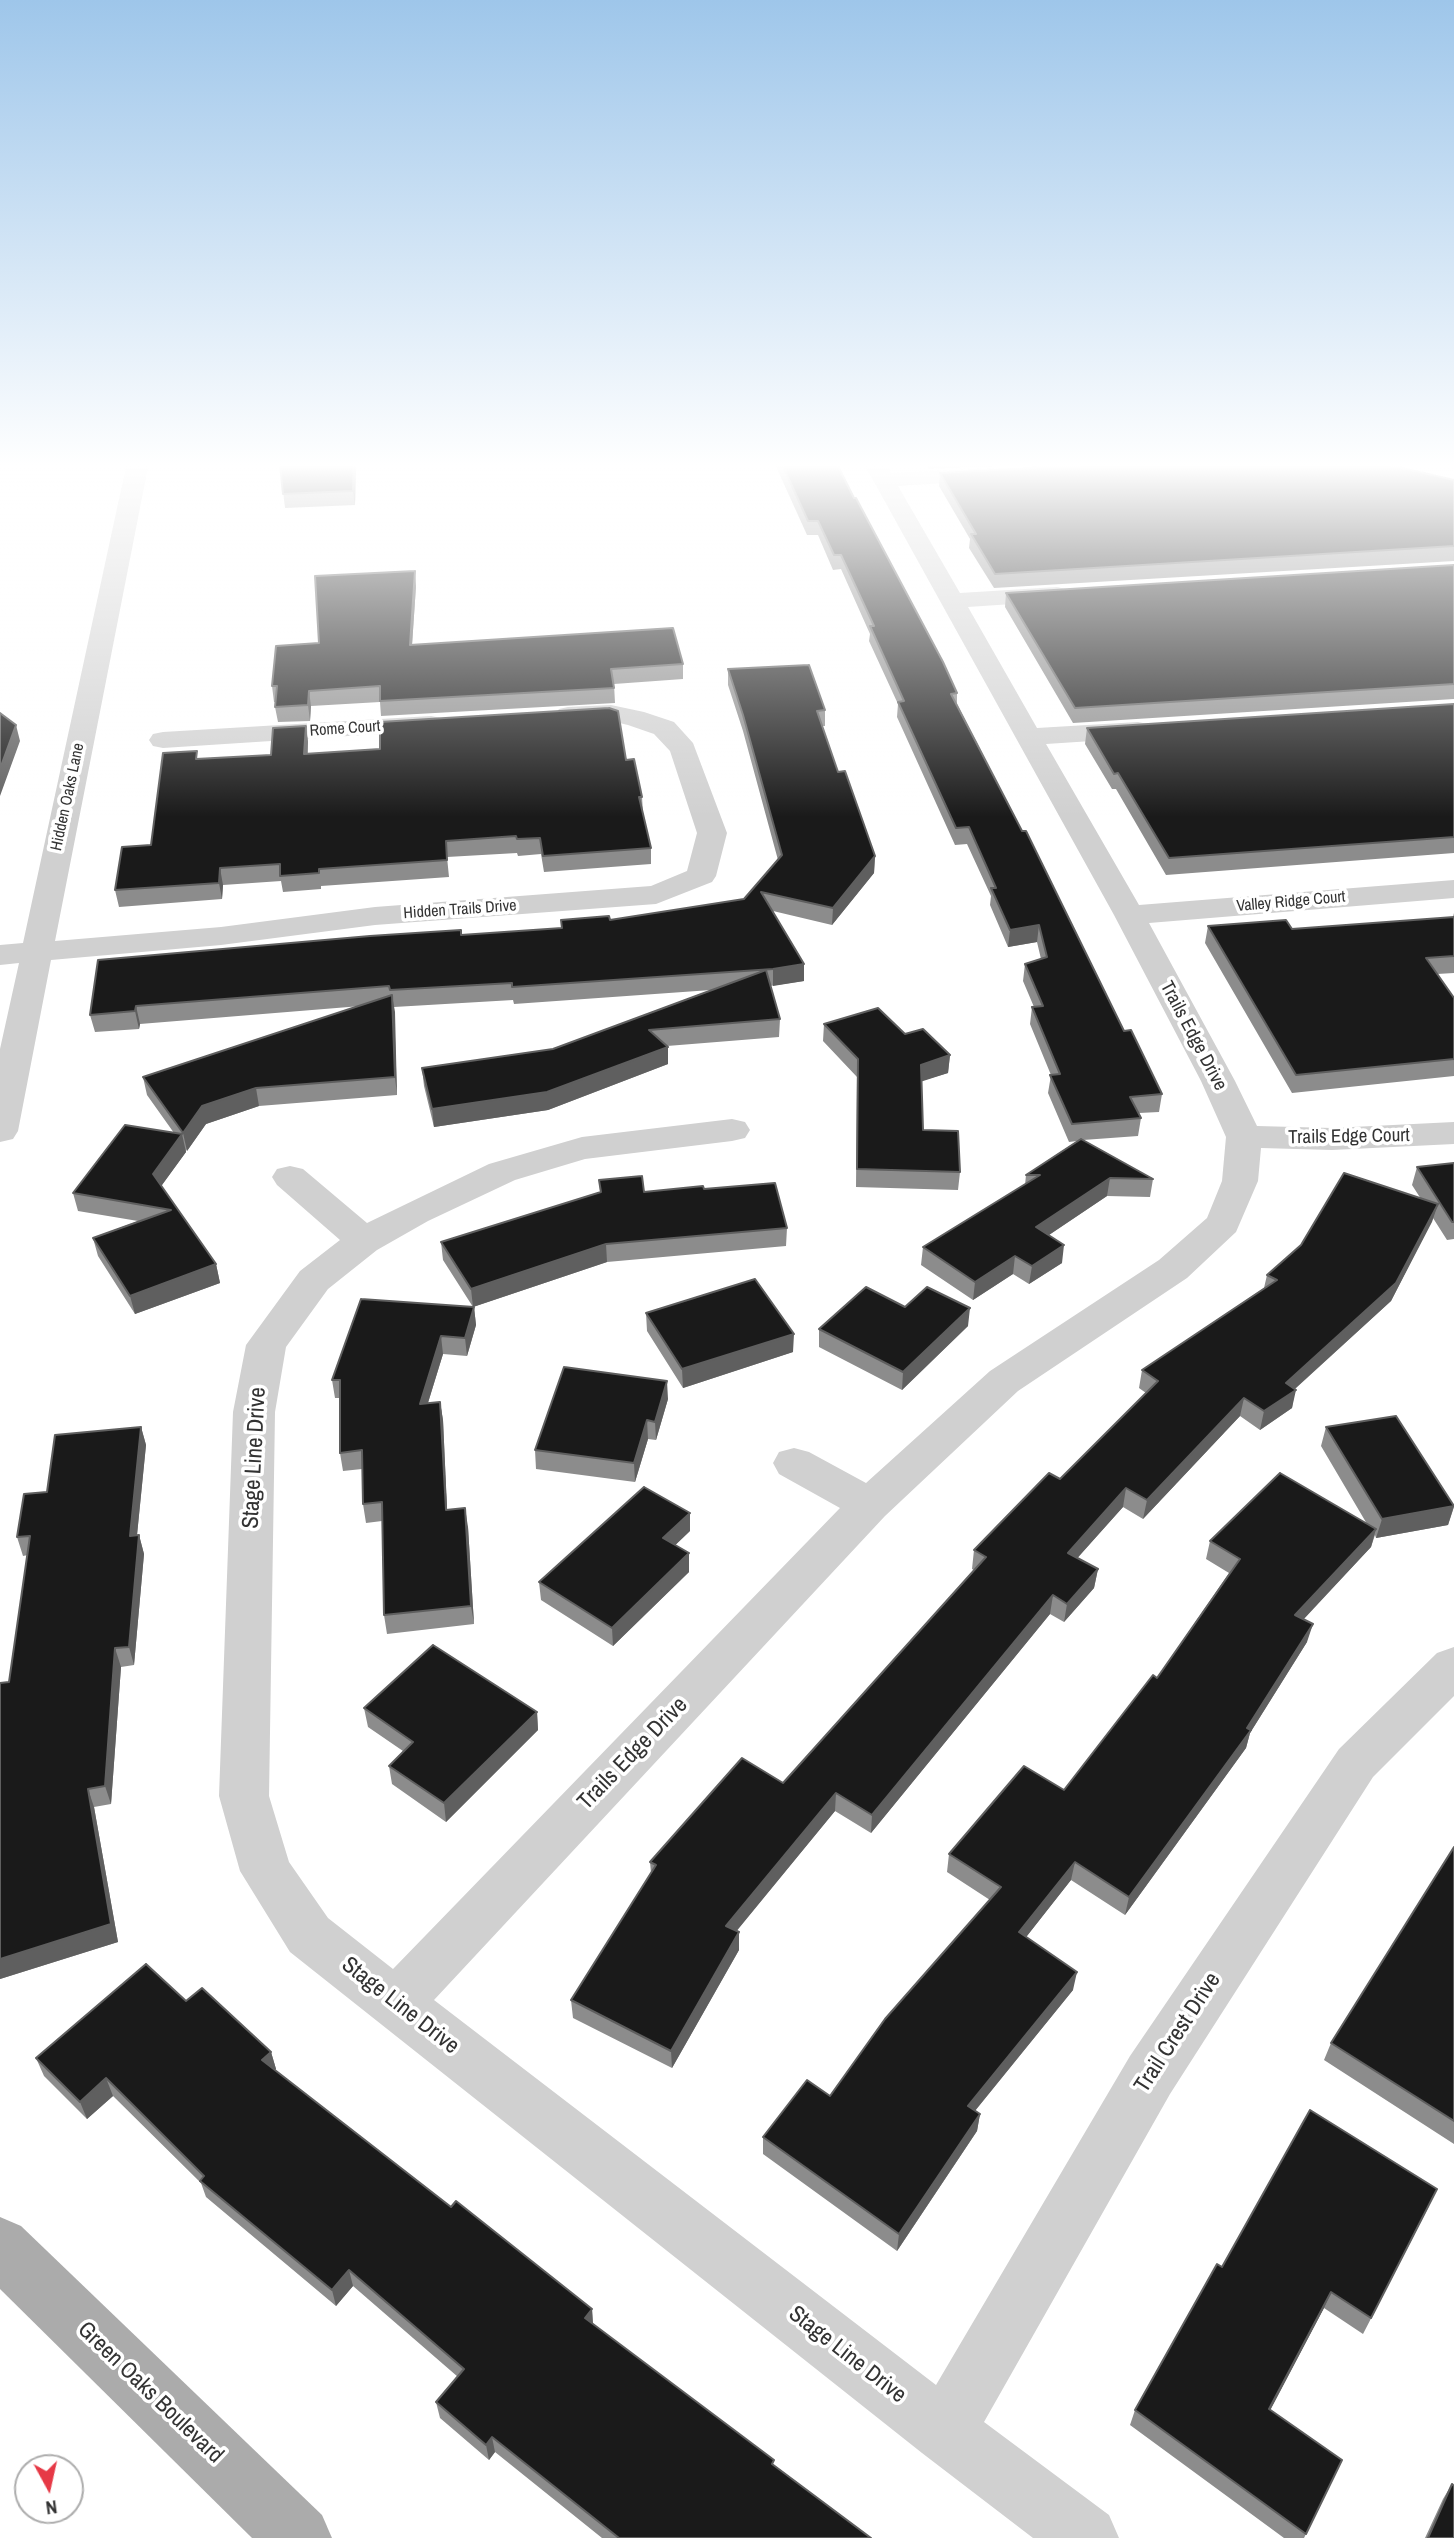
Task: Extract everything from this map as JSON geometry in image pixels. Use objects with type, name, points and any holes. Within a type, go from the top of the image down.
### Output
[{"type":"main road","name":"Green Oaks Boulevard","points":[[0,2247],[299,2538]]},
{"type":"street","name":"Hidden Oaks Lane","points":[[0,1131],[113,580]]},
{"type":"street","name":"Trails Edge Drive","points":[[397,2002],[870,1506],[1004,1381],[1173,1269],[1223,1224],[1240,1181],[1244,1137],[1218,1081],[1129,915],[1027,737],[942,580]]},
{"type":"street","points":[[954,601],[1079,593]]},
{"type":"street","name":"Hidden Trails Drive","points":[[0,955],[221,936],[374,916],[656,895],[701,876],[712,833],[682,748],[664,728],[611,713],[543,717]]},
{"type":"street","name":"Rome Court","points":[[163,740],[462,722]]},
{"type":"street","points":[[1027,737],[1165,728]]},
{"type":"street","name":"Valley Ridge Court","points":[[1129,915],[1454,889]]},
{"type":"street","name":"Stage Line Drive","points":[[732,1130],[582,1148],[502,1172],[415,1213],[364,1241],[314,1280],[266,1345],[254,1412],[244,1796],[266,1871],[309,1935],[944,2431],[1086,2538]]},
{"type":"street","name":"Trails Edge Court","points":[[1244,1137],[1332,1139],[1454,1133]]},
{"type":"street","points":[[290,1177],[364,1241]]},
{"type":"street","points":[[793,1463],[870,1506]]},
{"type":"street","name":"Trail Crest Drive","points":[[944,2431],[1150,2075],[1356,1763],[1454,1666]]},
{"type":"building","points":[[315,580],[414,580],[410,645],[673,628],[683,664],[611,669],[614,688],[380,701],[380,686],[309,691],[308,705],[275,707],[277,686],[272,686],[276,646],[319,643]]},
{"type":"building","points":[[853,580],[900,580],[957,693],[951,694],[1022,831],[1026,831],[1124,1031],[1131,1030],[1162,1094],[1130,1097],[1141,1118],[1072,1124],[1050,1075],[1060,1074],[1032,1007],[1043,1006],[1025,964],[1047,957],[1039,925],[1010,930],[991,888],[996,888],[969,827],[956,828],[898,702],[904,701],[870,626],[874,626]]},
{"type":"building","points":[[1207,580],[1454,580],[1454,684],[1075,708],[1006,593]]},
{"type":"building","points":[[809,665],[825,710],[817,711],[838,772],[845,771],[875,856],[833,908],[761,892],[804,964],[773,969],[512,987],[512,983],[390,990],[389,986],[136,1006],[135,1011],[90,1015],[98,960],[370,936],[461,930],[461,935],[562,928],[561,920],[609,916],[610,920],[744,899],[782,855],[728,669]]},
{"type":"building","points":[[1454,704],[1454,837],[1169,858],[1118,773],[1114,774],[1087,728]]},
{"type":"building","points":[[609,708],[618,711],[626,760],[634,759],[642,797],[639,797],[651,848],[543,856],[540,838],[517,839],[516,836],[446,841],[447,860],[319,869],[319,873],[280,876],[280,864],[220,868],[219,883],[115,890],[122,847],[151,845],[163,753],[197,751],[196,759],[271,755],[273,728],[306,726],[304,754],[380,749],[380,722]]},
{"type":"building","points":[[0,713],[16,725],[0,769]]},
{"type":"building","points":[[1454,917],[1454,956],[1426,958],[1454,998],[1454,1059],[1296,1075],[1208,926],[1286,920],[1292,929]]},
{"type":"building","points":[[766,970],[780,1019],[649,1030],[668,1047],[547,1092],[432,1109],[422,1068],[553,1049]]},
{"type":"building","points":[[392,995],[395,1077],[256,1088],[202,1106],[183,1133],[143,1077]]},
{"type":"building","points":[[878,1008],[905,1034],[923,1029],[950,1055],[921,1065],[923,1130],[958,1131],[960,1172],[857,1169],[858,1059],[824,1024]]},
{"type":"building","points":[[125,1125],[182,1134],[153,1174],[216,1264],[130,1296],[93,1238],[171,1210],[73,1193]]},
{"type":"building","points":[[1081,1139],[1153,1179],[1110,1178],[1036,1227],[1064,1245],[1032,1266],[1015,1256],[975,1282],[923,1247],[1040,1175],[1026,1175]]},
{"type":"building","points":[[1454,1163],[1454,1222],[1452,1222],[1417,1167]]},
{"type":"building","points":[[1344,1173],[1438,1204],[1396,1283],[1286,1383],[1296,1390],[1264,1411],[1244,1398],[1147,1500],[1126,1488],[1068,1553],[1098,1569],[1067,1604],[1053,1595],[872,1815],[836,1793],[726,1926],[739,1932],[671,2051],[571,2000],[656,1865],[650,1862],[742,1758],[783,1783],[986,1557],[974,1550],[1049,1473],[1060,1479],[1158,1381],[1142,1370],[1277,1280],[1267,1275],[1301,1245]]},
{"type":"building","points":[[642,1176],[644,1192],[775,1183],[787,1228],[606,1244],[471,1289],[441,1242],[601,1192],[599,1180]]},
{"type":"building","points":[[755,1279],[794,1334],[682,1369],[646,1313]]},
{"type":"building","points":[[866,1287],[905,1307],[927,1287],[970,1308],[903,1372],[819,1329]]},
{"type":"building","points":[[361,1299],[474,1307],[465,1338],[441,1336],[420,1404],[440,1402],[446,1510],[465,1508],[471,1606],[384,1615],[382,1502],[363,1504],[362,1450],[340,1453],[340,1380],[332,1380]]},
{"type":"building","points":[[564,1367],[667,1381],[655,1422],[647,1420],[634,1463],[535,1450]]},
{"type":"building","points":[[1396,1416],[1454,1506],[1382,1519],[1326,1427]]},
{"type":"building","points":[[141,1427],[130,1536],[139,1535],[129,1647],[115,1648],[105,1786],[88,1789],[111,1924],[0,1959],[0,1683],[9,1682],[30,1536],[17,1537],[24,1494],[47,1492],[55,1435]]},
{"type":"building","points":[[1280,1473],[1376,1529],[1295,1615],[1313,1624],[1247,1728],[1251,1730],[1129,1897],[1075,1862],[1019,1932],[1077,1972],[968,2106],[980,2114],[899,2234],[763,2137],[807,2080],[830,2096],[885,2019],[1001,1887],[949,1854],[1024,1766],[1064,1790],[1153,1675],[1157,1678],[1240,1559],[1210,1541]]},
{"type":"building","points":[[644,1487],[690,1513],[663,1538],[689,1553],[612,1628],[539,1582]]},
{"type":"building","points":[[433,1645],[537,1712],[444,1803],[389,1766],[413,1742],[364,1708]]},
{"type":"building","points":[[1454,1847],[1454,2121],[1331,2043]]},
{"type":"building","points":[[146,1964],[186,2001],[202,1988],[271,2052],[262,2060],[451,2207],[456,2201],[592,2309],[585,2318],[774,2460],[772,2464],[871,2538],[619,2538],[492,2437],[486,2445],[436,2402],[464,2369],[349,2270],[332,2290],[200,2181],[204,2176],[106,2078],[80,2102],[36,2058]]},
{"type":"building","points":[[1310,2110],[1437,2189],[1371,2318],[1331,2292],[1269,2409],[1342,2460],[1306,2534],[1135,2410],[1217,2264],[1222,2267]]},
{"type":"building","points":[[1452,2484],[1454,2538],[1428,2538]]}]
